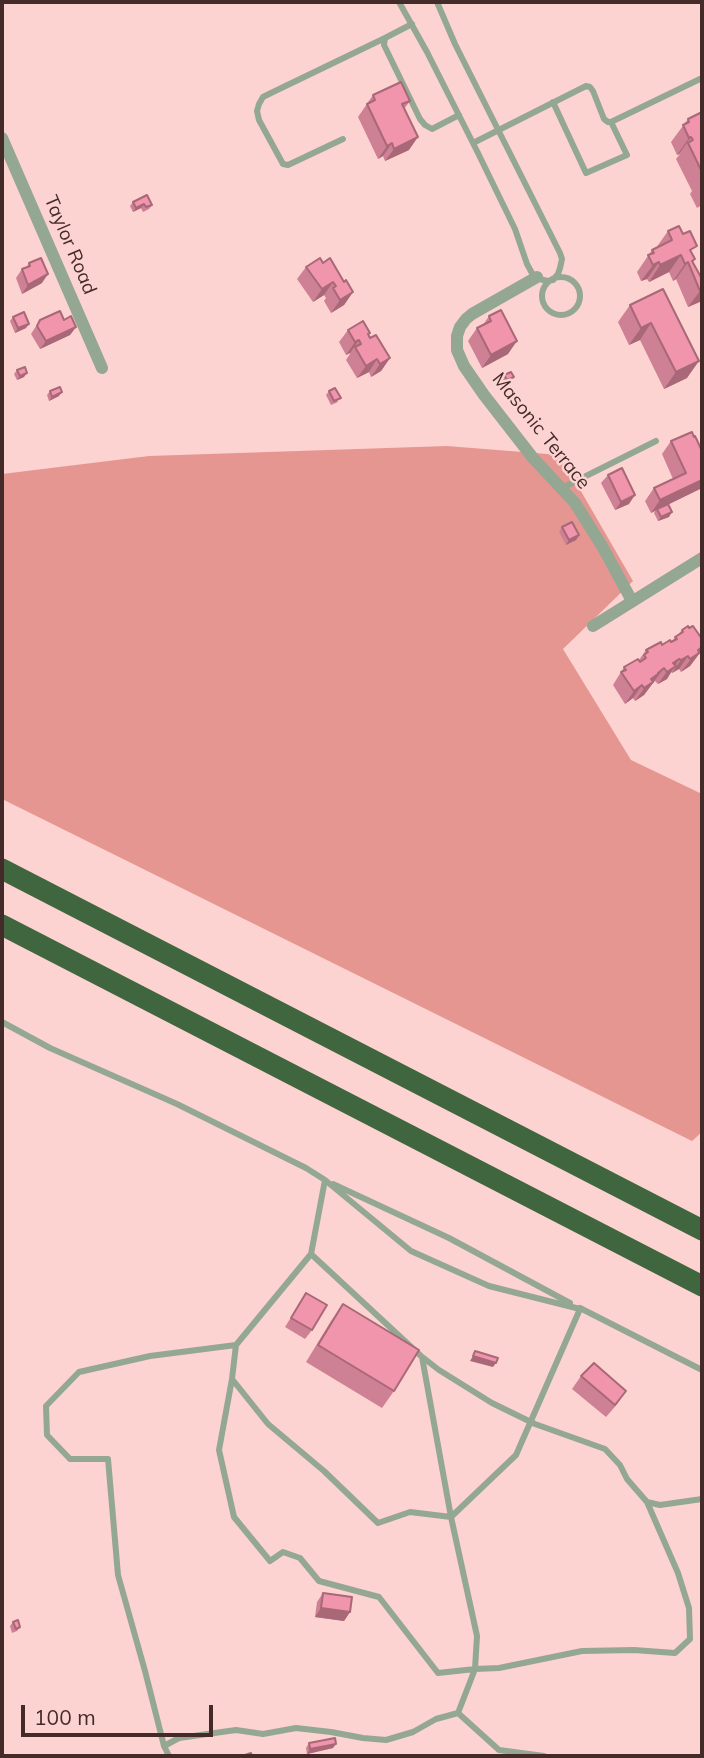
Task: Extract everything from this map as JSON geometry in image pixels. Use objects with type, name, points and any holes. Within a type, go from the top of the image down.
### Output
[{"type":"highway","points":[[2,869],[702,1230]]},
{"type":"highway","points":[[2,925],[702,1286]]},
{"type":"street","name":"Taylor Road","points":[[2,138],[102,368]]},
{"type":"street","name":"Masonic Terrace","points":[[537,277],[472,314],[460,327],[457,350],[464,366],[484,395],[533,458],[575,503],[632,601]]},
{"type":"street","points":[[593,625],[702,558]]},
{"type":"lane","points":[[399,2],[473,143],[515,229],[533,275],[547,281],[553,280],[565,278],[575,283],[578,288],[578,305],[569,313],[558,315],[545,305],[543,293],[548,283],[553,280],[558,274],[562,259],[560,253],[455,44],[437,2]]},
{"type":"lane","points":[[343,139],[288,165],[283,164],[259,120],[259,104],[263,97],[412,24]]},
{"type":"lane","points":[[385,38],[384,45],[425,125],[432,129],[459,116]]},
{"type":"lane","points":[[473,143],[586,86],[593,91],[604,119],[611,122],[702,78]]},
{"type":"lane","points":[[553,102],[586,173],[626,155],[611,122]]},
{"type":"lane","points":[[562,488],[656,441]]},
{"type":"lane","points":[[2,1022],[50,1048],[177,1104],[325,1180],[449,1238],[702,1370]]},
{"type":"lane","points":[[312,1254],[439,1370],[492,1403],[530,1422],[604,1449],[621,1465],[627,1479],[647,1502],[678,1573],[689,1608],[690,1639],[675,1653],[634,1650],[582,1651],[499,1668],[438,1674],[379,1597],[319,1581],[300,1558],[283,1552],[270,1561],[234,1517],[219,1450],[236,1345],[312,1254],[325,1180]]},
{"type":"lane","points":[[325,1180],[411,1251],[489,1286],[580,1308]]},
{"type":"lane","points":[[232,1380],[268,1424],[324,1471],[378,1522],[410,1513],[451,1517],[516,1455],[580,1308]]},
{"type":"lane","points":[[169,1756],[164,1746],[118,1575],[108,1459],[70,1459],[47,1435],[46,1406],[79,1371],[150,1356],[236,1345]]},
{"type":"lane","points":[[422,1356],[451,1517],[477,1636],[475,1669],[457,1713]]},
{"type":"lane","points":[[647,1502],[660,1505],[702,1499]]},
{"type":"lane","points":[[164,1746],[179,1738],[236,1730],[263,1734],[296,1728],[386,1740],[414,1732],[436,1718],[457,1713]]},
{"type":"lane","points":[[457,1713],[499,1750],[544,1756]]},
{"type":"shaded area","points":[[447,446],[560,455],[633,581],[563,649],[631,760],[702,794],[702,1132],[692,1141],[2,799],[2,474],[149,456]]},
{"type":"building","points":[[401,82],[410,101],[402,104],[418,137],[394,149],[392,143],[387,146],[367,104],[375,100],[373,95]]},
{"type":"building","points":[[702,112],[702,172],[688,143],[693,140],[689,138],[683,125],[689,122],[688,119]]},
{"type":"building","points":[[147,195],[152,205],[146,207],[144,204],[136,208],[133,202]]},
{"type":"building","points":[[679,226],[683,234],[690,231],[697,246],[690,250],[695,259],[692,261],[702,279],[700,291],[688,262],[685,264],[681,255],[660,265],[659,262],[653,265],[648,255],[654,253],[652,250],[672,240],[668,231]]},
{"type":"building","points":[[41,258],[48,274],[28,285],[22,269]]},
{"type":"building","points":[[320,258],[323,263],[330,258],[353,292],[340,300],[333,288],[336,286],[333,282],[322,289],[306,267]]},
{"type":"building","points":[[663,289],[699,361],[676,372],[651,323],[641,328],[630,305]]},
{"type":"building","points":[[501,310],[517,341],[491,355],[477,328],[491,321],[489,316]]},
{"type":"building","points":[[60,311],[64,320],[71,316],[76,327],[46,341],[37,326],[40,320]]},
{"type":"building","points":[[24,312],[29,324],[18,328],[13,317]]},
{"type":"building","points":[[363,321],[370,338],[376,335],[390,358],[380,364],[377,359],[366,366],[355,347],[361,344],[359,340],[355,342],[348,330]]},
{"type":"building","points":[[25,367],[27,373],[20,376],[17,370]]},
{"type":"building","points":[[511,372],[514,377],[507,380],[504,375]]},
{"type":"building","points":[[60,387],[62,392],[52,397],[50,391]]},
{"type":"building","points":[[335,388],[341,398],[334,401],[329,391]]},
{"type":"building","points":[[692,432],[702,451],[702,480],[660,500],[654,488],[686,473],[671,441]]},
{"type":"building","points":[[622,468],[635,495],[621,502],[608,475]]},
{"type":"building","points":[[668,504],[672,512],[661,517],[657,509]]},
{"type":"building","points":[[572,522],[579,535],[569,540],[562,527]]},
{"type":"building","points":[[688,626],[693,626],[702,639],[699,653],[690,659],[688,656],[679,659],[673,663],[676,666],[667,672],[664,668],[651,679],[653,682],[634,691],[621,672],[626,670],[624,667],[638,659],[640,662],[646,658],[646,650],[661,642],[662,645],[677,639],[675,637]]},
{"type":"building","points":[[306,1293],[327,1305],[312,1330],[291,1318]]},
{"type":"building","points":[[343,1304],[419,1350],[394,1391],[318,1345]]},
{"type":"building","points":[[475,1351],[498,1358],[496,1363],[473,1356]]},
{"type":"building","points":[[594,1363],[626,1391],[615,1405],[581,1376]]},
{"type":"building","points":[[323,1593],[352,1597],[350,1612],[321,1608]]},
{"type":"building","points":[[18,1620],[20,1627],[16,1629],[13,1622]]},
{"type":"building","points":[[335,1738],[336,1744],[310,1749],[309,1743]]}]
